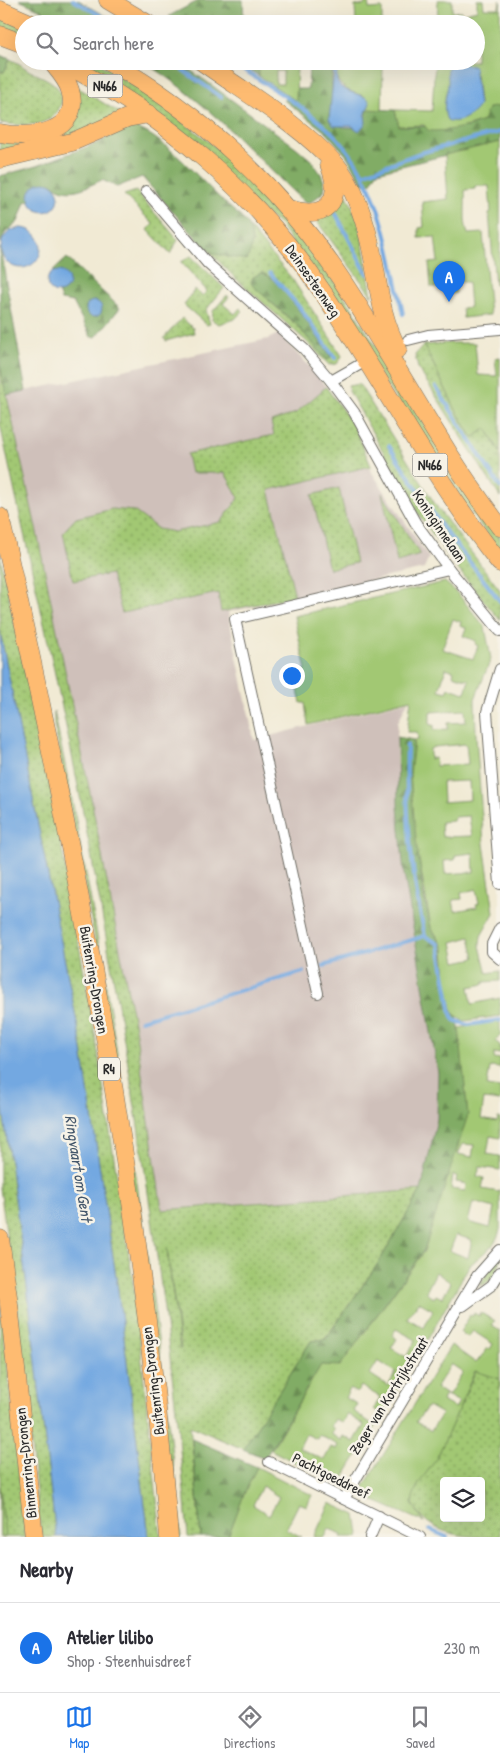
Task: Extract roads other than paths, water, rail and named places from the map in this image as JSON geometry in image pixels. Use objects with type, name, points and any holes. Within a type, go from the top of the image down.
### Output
[{"type":"highway","points":[[108,0],[133,15]]},
{"type":"highway","points":[[0,10],[15,17]]},
{"type":"highway","points":[[0,35],[15,41]]},
{"type":"highway","points":[[0,133],[17,136],[38,134],[59,127],[65,120],[72,100],[70,89],[57,70]]},
{"type":"highway","name":"Deinsesteenweg","points":[[75,70],[149,114],[206,160],[261,212],[322,291],[435,473],[500,564]]},
{"type":"highway","name":"Deinsesteenweg","points":[[122,70],[162,95],[221,142],[288,209],[340,278],[471,486],[500,527]]},
{"type":"highway","points":[[214,70],[297,130],[337,166],[348,183],[359,206],[372,250],[388,332],[416,384],[418,403]]},
{"type":"highway","points":[[0,159],[72,142],[127,118],[149,114]]},
{"type":"highway","points":[[288,209],[310,214],[320,212],[334,197],[335,179],[326,157]]},
{"type":"highway","name":"Buitenring-Drongen","points":[[0,517],[62,805],[105,1044],[135,1238],[154,1380],[169,1537]]},
{"type":"highway","name":"Binnenring-Drongen","points":[[0,1239],[9,1304],[34,1537]]},
{"type":"street","name":"Koninginnelaan","points":[[146,191],[208,264],[304,349],[331,382],[354,412],[415,522],[449,569],[500,631]]},
{"type":"street","points":[[408,340],[428,335],[500,329]]},
{"type":"street","points":[[331,382],[366,361]]},
{"type":"street","points":[[318,994],[236,619],[449,569]]},
{"type":"street","points":[[500,669],[487,712],[497,817],[500,884]]},
{"type":"street","points":[[500,928],[492,944],[492,952],[500,959]]},
{"type":"street","name":"Zeger van Kortrijkstraat","points":[[344,1499],[460,1308],[477,1276],[500,1250]]},
{"type":"street","name":"Zeger van Kortrijkstraat","points":[[460,1308],[492,1285],[500,1272]]},
{"type":"street","name":"Pachtgoeddreef","points":[[269,1462],[420,1537]]},
{"type":"street","name":"Pachtgoeddreef","points":[[370,1537],[379,1516]]},
{"type":"water","points":[[448,70],[475,70],[479,105],[477,109],[461,120],[447,120],[445,102]]},
{"type":"water","points":[[334,71],[337,72],[337,80],[342,87],[368,99],[370,103],[365,115],[366,123],[359,131],[352,126],[334,126],[329,120]]},
{"type":"water","points":[[44,182],[55,186],[59,197],[55,208],[44,212],[33,208],[29,197],[33,186]]},
{"type":"water","points":[[17,228],[25,228],[32,231],[38,237],[41,248],[38,259],[32,265],[25,268],[17,268],[10,265],[4,259],[1,252],[1,244],[4,237],[10,231]]},
{"type":"water","points":[[58,271],[68,278],[69,282],[62,292],[58,293],[48,286],[47,282],[54,272]]},
{"type":"water","points":[[91,301],[97,301],[102,306],[100,315],[91,317],[86,312],[86,306]]},
{"type":"water","name":"Ringvaart om Gent","points":[[0,631],[81,1043],[118,1290],[149,1537],[56,1537],[29,1302],[0,1088]]},
{"type":"waterway","points":[[73,0],[100,15]]},
{"type":"waterway","points":[[183,70],[221,97]]},
{"type":"waterway","points":[[245,70],[315,118],[339,140],[354,159],[375,200],[382,222],[403,314]]},
{"type":"waterway","points":[[363,174],[420,153],[500,132]]},
{"type":"waterway","points":[[336,214],[367,274]]},
{"type":"waterway","points":[[270,273],[300,308],[335,358]]},
{"type":"waterway","points":[[436,387],[500,487]]},
{"type":"waterway","points":[[389,446],[443,528],[500,601]]},
{"type":"waterway","points":[[323,966],[425,936],[416,889],[410,841],[407,745]]},
{"type":"waterway","points":[[425,936],[439,944],[451,1014],[454,1020],[468,1025],[500,1020]]},
{"type":"waterway","points":[[141,1020],[303,972]]},
{"type":"waterway","points":[[430,1530],[447,1537]]},
{"type":"place","name":"Atelier lilibo","points":[[449,302]]}]
